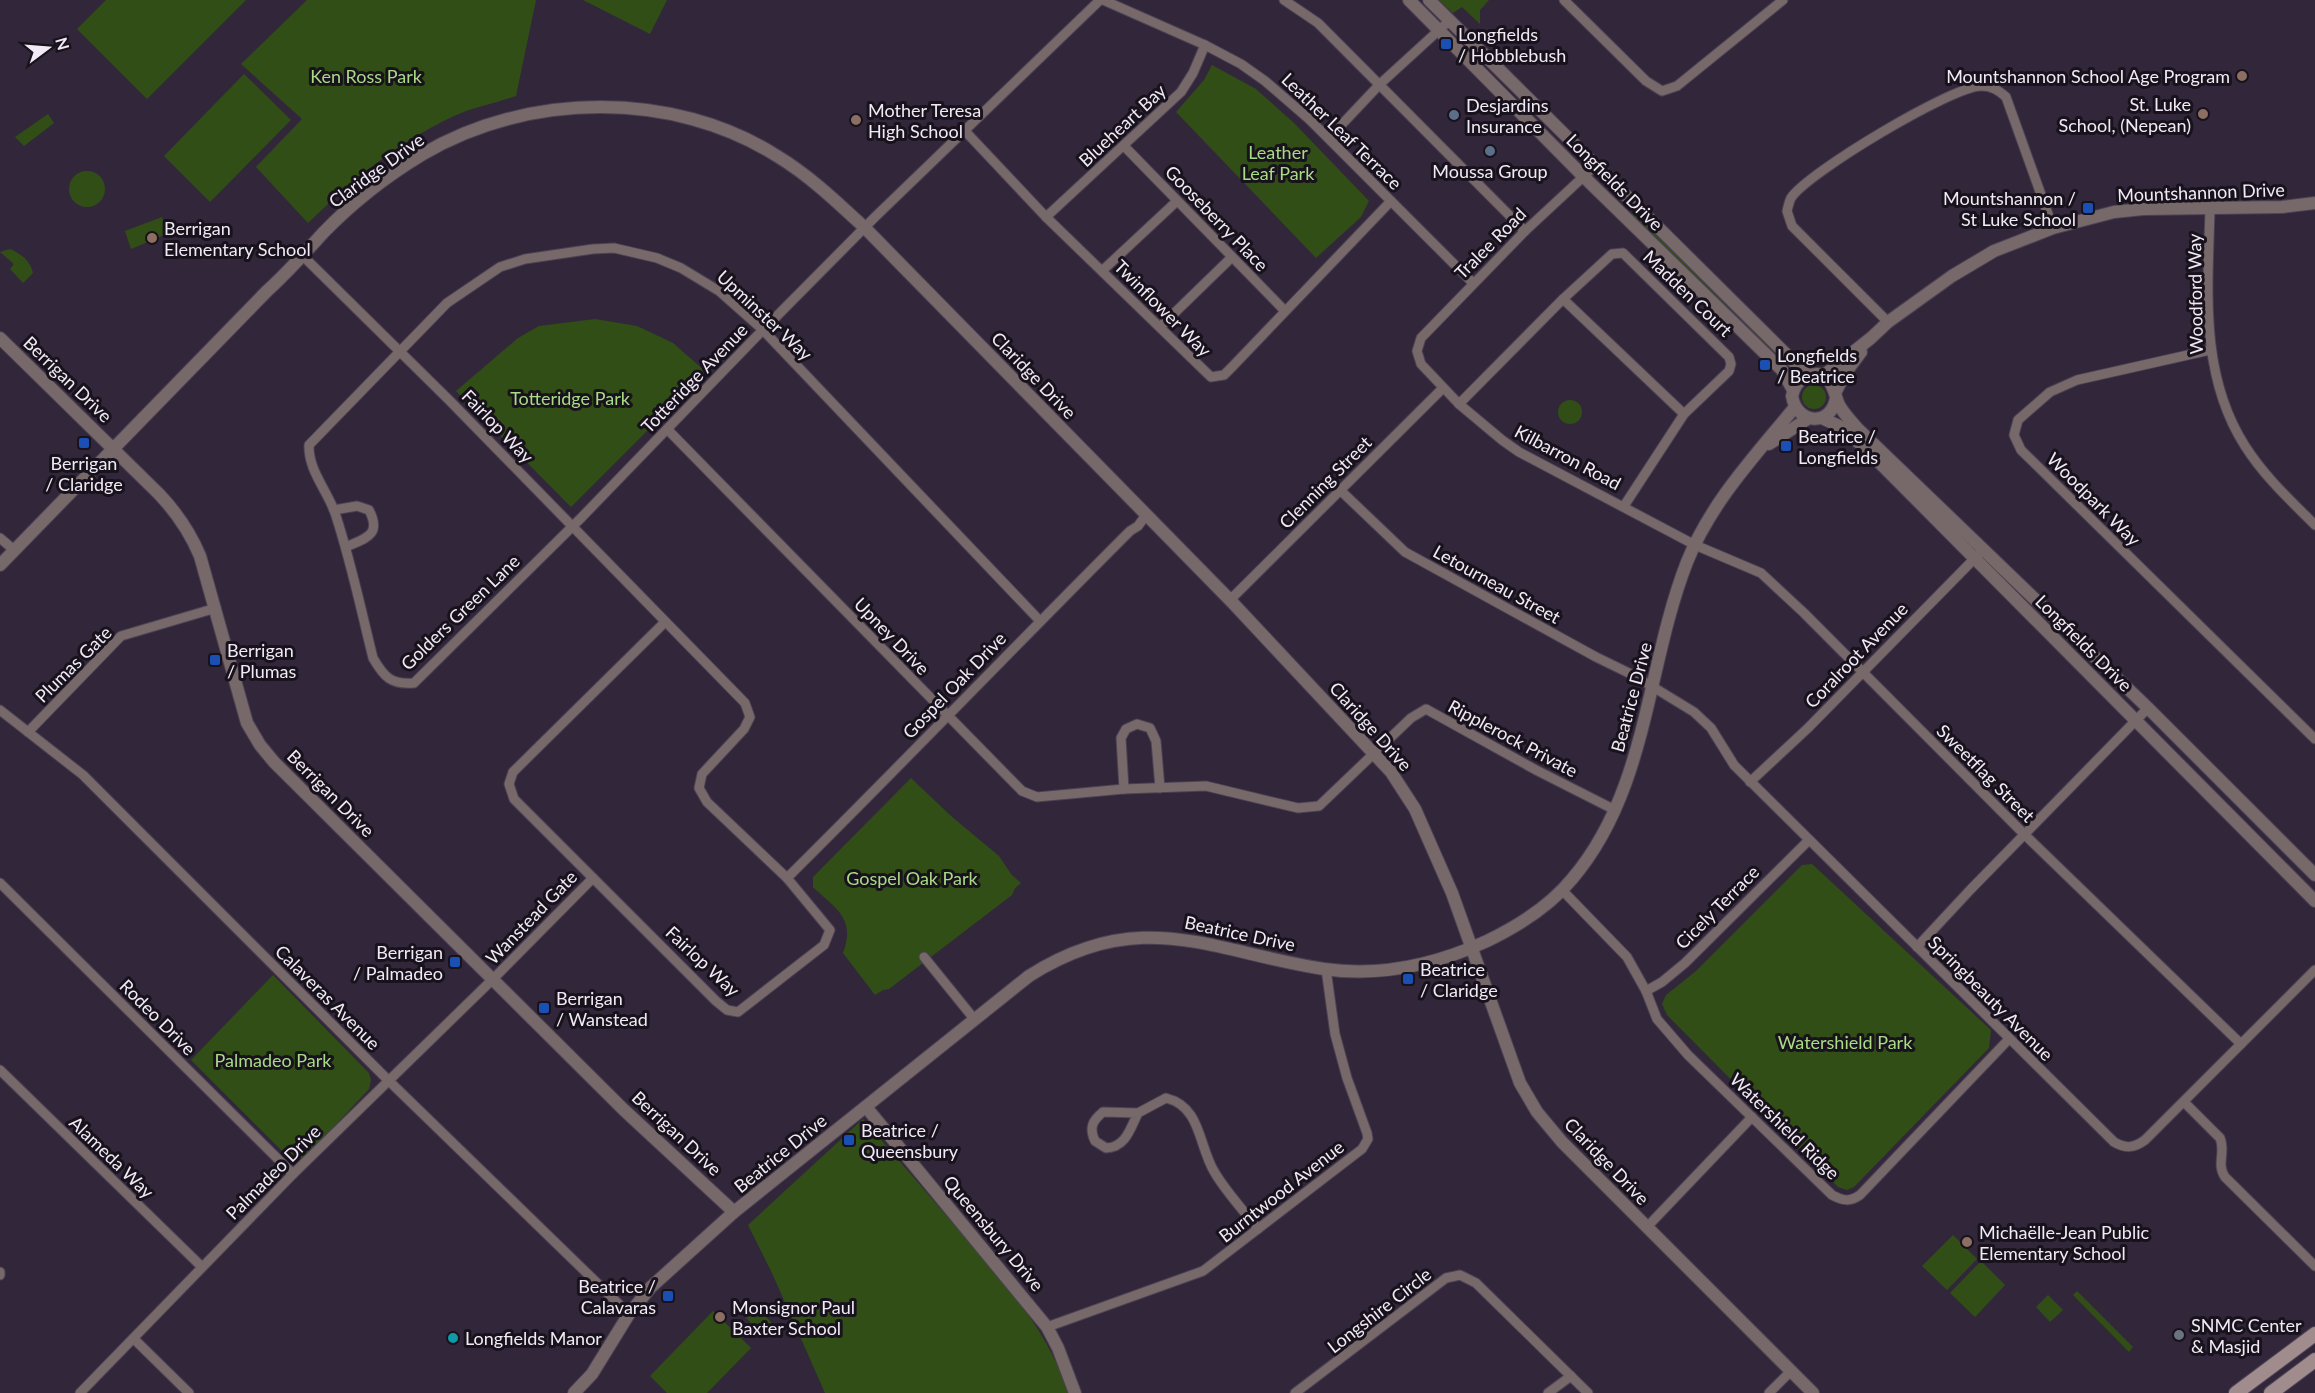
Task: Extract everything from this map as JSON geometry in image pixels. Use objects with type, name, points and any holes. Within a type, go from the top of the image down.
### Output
[{"type":"main road","points":[[2236,1393],[2315,1334]]},
{"type":"main road","points":[[2271,1393],[2315,1360]]},
{"type":"street","name":"Leather Leaf Terrace","points":[[1102,0],[1204,45],[1241,64],[1265,81],[1329,138],[1473,283]]},
{"type":"street","name":"Totteridge Avenue","points":[[573,527],[865,228],[1102,0]]},
{"type":"street","points":[[1284,0],[1318,23],[1525,231]]},
{"type":"street","name":"Longfields Drive","points":[[1409,0],[1583,176],[1782,370],[1793,390]]},
{"type":"street","name":"Longfields Drive","points":[[1430,0],[1808,376]]},
{"type":"street","points":[[1564,0],[1646,81],[1662,91],[1677,86],[1783,0]]},
{"type":"street","points":[[1329,138],[1380,84],[1450,20]]},
{"type":"street","name":"Blueheart Bay","points":[[1046,217],[1125,147],[1181,92],[1193,73],[1204,45]]},
{"type":"street","points":[[1888,322],[1792,226],[1786,211],[1792,197],[1827,168],[1924,108],[1979,86],[1996,88],[2006,97],[2053,228]]},
{"type":"street","name":"Claridge Drive","points":[[0,565],[323,233],[351,207],[423,154],[463,135],[514,116],[555,109],[588,107],[632,108],[668,114],[700,122],[742,137],[776,155],[809,178],[865,228],[1230,600],[1391,772],[1415,809],[1473,947],[1510,1059],[1527,1098],[1562,1142],[1813,1393]]},
{"type":"street","name":"Twinflower Way","points":[[965,130],[1046,217],[1211,377],[1224,375],[1391,201]]},
{"type":"street","name":"Gooseberry Place","points":[[1125,147],[1285,311]]},
{"type":"street","name":"Tralee Road","points":[[1417,351],[1420,338],[1525,231],[1596,165]]},
{"type":"street","points":[[1103,270],[1177,201]]},
{"type":"street","name":"Mountshannon Drive","points":[[1823,376],[1888,322],[1952,276],[1994,251],[2053,228],[2114,212],[2143,208],[2282,207],[2315,203]]},
{"type":"street","name":"Woodford Way","points":[[2210,208],[2210,350],[2223,401],[2244,445],[2271,482],[2315,525]]},
{"type":"street","name":"Upminster Way","points":[[400,350],[447,303],[500,267],[525,259],[614,248],[657,258],[681,268],[719,291],[763,330],[1040,621]]},
{"type":"street","name":"Madden Court","points":[[1460,404],[1563,299],[1612,254],[1623,253],[1729,357],[1731,364],[1729,371],[1684,414],[1624,506]]},
{"type":"street","name":"Fairlop Way","points":[[303,256],[400,350],[745,704],[750,717],[744,729],[702,774],[699,788],[707,802],[787,878],[830,930],[824,945],[738,1012],[727,1010],[716,1001],[514,799],[509,784],[513,772],[665,622]]},
{"type":"street","points":[[1160,327],[1232,257]]},
{"type":"street","points":[[1563,299],[1684,414]]},
{"type":"street","name":"Berrigan Drive","points":[[0,338],[176,512],[190,533],[200,556],[216,608],[247,723],[260,745],[286,775],[624,1110],[734,1212]]},
{"type":"street","name":"Mountshannon Drive","points":[[1836,395],[1846,372],[1871,338]]},
{"type":"street","name":"Golders Green Lane","points":[[400,350],[309,445],[308,457],[334,510],[346,547],[374,658],[381,672],[399,684],[414,683],[573,527]]},
{"type":"street","name":"Woodpark Way","points":[[2210,350],[2077,380],[2050,392],[2018,420],[2014,435],[2021,450],[2315,739]]},
{"type":"street","name":"Kilbarron Road","points":[[1417,351],[1421,364],[1490,432],[1519,452],[1695,545]]},
{"type":"street","points":[[1808,376],[1823,376],[1830,381],[1836,395],[1832,410],[1816,418],[1803,416],[1795,407],[1793,390],[1801,379],[1808,376]]},
{"type":"street","name":"Clenning Street","points":[[1230,600],[1443,388]]},
{"type":"street","name":"Longfields Drive","points":[[1836,395],[1843,411],[1857,428],[2148,708],[2315,875]]},
{"type":"street","name":"Beatrice Drive","points":[[574,1393],[591,1374],[629,1314],[651,1287],[734,1212],[1029,976],[1058,960],[1104,943],[1138,937],[1190,940],[1326,969],[1373,971],[1393,969],[1439,959],[1473,947],[1514,927],[1548,904],[1573,879],[1615,810],[1644,727],[1652,686],[1678,591],[1695,545],[1711,514],[1728,490],[1795,407]]},
{"type":"street","name":"Longfields Drive","points":[[1816,418],[1841,427],[1867,450],[2315,901]]},
{"type":"street","name":"Beatrice Drive","points":[[1761,450],[1816,418]]},
{"type":"street","name":"Upney Drive","points":[[667,429],[1022,791],[1037,797],[1124,789],[1206,786],[1299,808],[1318,806],[1373,752]]},
{"type":"street","name":"Letourneau Street","points":[[1340,490],[1405,552],[1652,686]]},
{"type":"street","points":[[334,510],[357,506],[369,510],[373,518],[374,529],[369,537],[346,547]]},
{"type":"street","name":"Gospel Oak Drive","points":[[787,878],[1040,621],[1130,531],[1138,526],[1146,515]]},
{"type":"street","points":[[0,538],[14,550]]},
{"type":"street","name":"Sweetflag Street","points":[[1695,545],[1761,573],[2024,834],[2241,1044]]},
{"type":"street","name":"Coralroot Avenue","points":[[1750,782],[1808,728],[1984,549]]},
{"type":"street","name":"Plumas Gate","points":[[28,732],[122,636],[216,608]]},
{"type":"street","name":"Springbeauty Avenue","points":[[1652,686],[1694,712],[1711,728],[1734,765],[1750,782],[2009,1039],[2114,1142],[2122,1147],[2135,1146],[2145,1140],[2315,970]]},
{"type":"street","points":[[1917,947],[2148,708]]},
{"type":"street","name":"Ripplerock Private","points":[[1373,752],[1411,718],[1426,709],[1536,770],[1615,810]]},
{"type":"street","name":"Calaveras Avenue","points":[[0,710],[83,775],[388,1080],[629,1314]]},
{"type":"street","points":[[1124,789],[1121,738],[1126,729],[1137,724],[1150,728],[1156,741],[1160,788]]},
{"type":"street","name":"Cicely Terrace","points":[[1646,991],[1662,982],[1685,963],[1808,841]]},
{"type":"street","name":"Wanstead Gate","points":[[494,979],[593,878]]},
{"type":"street","name":"Rodeo Drive","points":[[0,883],[293,1174]]},
{"type":"street","name":"Watershield Ridge","points":[[1562,890],[1615,943],[1637,973],[1657,1019],[1688,1055],[1832,1195],[1843,1201],[1853,1200],[1860,1195],[2009,1039]]},
{"type":"street","points":[[924,957],[975,1020]]},
{"type":"street","name":"Burntwood Avenue","points":[[1047,1327],[1203,1271],[1362,1149],[1368,1139],[1335,1034],[1326,969]]},
{"type":"street","name":"Palmadeo Drive","points":[[80,1393],[293,1174],[494,979]]},
{"type":"street","name":"Alameda Way","points":[[0,1070],[202,1267]]},
{"type":"street","points":[[1138,1113],[1124,1141],[1118,1146],[1106,1148],[1095,1142],[1091,1128],[1092,1122],[1103,1112],[1138,1113],[1166,1098],[1176,1100],[1185,1107],[1196,1123],[1210,1164],[1216,1174],[1258,1230]]},
{"type":"street","points":[[2184,1102],[2222,1141],[2220,1166],[2225,1177],[2315,1266]]},
{"type":"street","name":"Queensbury Drive","points":[[866,1107],[1047,1327],[1058,1348],[1075,1393]]},
{"type":"street","points":[[1647,1227],[1752,1116]]},
{"type":"street","name":"Longshire Circle","points":[[1295,1393],[1446,1278],[1460,1275],[1476,1283],[1588,1393]]},
{"type":"street","points":[[134,1339],[189,1393]]},
{"type":"street","points":[[1769,1393],[1791,1371]]},
{"type":"street","points":[[1548,1393],[1570,1376]]},
{"type":"green space","points":[[106,0],[246,0],[147,99],[77,29]]},
{"type":"green space","name":"Ken Ross Park","points":[[307,0],[536,0],[516,96],[461,113],[413,138],[376,163],[308,223],[256,167],[302,119],[241,64]]},
{"type":"green space","points":[[583,0],[667,0],[650,34]]},
{"type":"green space","points":[[1439,0],[1489,0],[1480,10],[1480,24],[1462,7],[1453,13]]},
{"type":"green space","name":"Leather Leaf Park","points":[[1212,65],[1256,89],[1294,123],[1369,201],[1361,217],[1316,258],[1176,112],[1204,80]]},
{"type":"green space","points":[[244,74],[291,120],[210,202],[164,156]]},
{"type":"green space","points":[[48,114],[54,123],[24,146],[15,137]]},
{"type":"green space","points":[[87,171],[100,176],[105,189],[100,202],[87,207],[74,202],[69,189],[74,176]]},
{"type":"green space","points":[[1634,212],[1652,225],[1776,356],[1631,215]]},
{"type":"green space","points":[[162,217],[167,234],[131,249],[125,231]]},
{"type":"green space","points":[[10,249],[24,258],[32,268],[33,273],[23,283],[10,269],[14,264],[0,252]]},
{"type":"green space","name":"Totteridge Park","points":[[595,319],[637,326],[673,343],[706,372],[571,507],[456,391],[518,338],[539,326]]},
{"type":"green space","points":[[1814,385],[1823,388],[1826,397],[1823,406],[1814,409],[1805,406],[1802,397],[1805,388]]},
{"type":"green space","points":[[1570,400],[1579,403],[1582,412],[1579,421],[1570,424],[1561,421],[1558,412],[1561,403]]},
{"type":"green space","name":"Gospel Oak Park","points":[[911,778],[951,816],[999,856],[1011,874],[1021,883],[1012,895],[889,989],[875,995],[843,953],[847,931],[842,915],[813,887],[813,877]]},
{"type":"green space","name":"Watershield Park","points":[[1812,864],[1991,1030],[1989,1048],[1854,1187],[1847,1190],[1838,1187],[1667,1015],[1662,1004],[1666,995],[1696,971],[1802,865]]},
{"type":"green space","name":"Palmadeo Park","points":[[273,975],[369,1073],[371,1080],[369,1089],[305,1158],[289,1158],[191,1060]]},
{"type":"green space","points":[[863,1119],[1024,1308],[1049,1348],[1068,1393],[825,1393],[772,1273],[748,1225]]},
{"type":"green space","points":[[1953,1235],[1977,1259],[1947,1290],[1922,1266]]},
{"type":"green space","points":[[1981,1261],[2005,1285],[1975,1317],[1950,1293]]},
{"type":"green space","points":[[2077,1291],[2133,1347],[2129,1352],[2073,1295]]},
{"type":"green space","points":[[2048,1295],[2063,1310],[2050,1322],[2036,1307]]},
{"type":"green space","points":[[754,1303],[776,1328],[764,1338],[743,1314]]},
{"type":"green space","points":[[713,1311],[751,1348],[707,1393],[667,1393],[650,1376]]},
{"type":"place","name":"Longfields / Hobblebush","points":[[1446,44]]},
{"type":"place","name":"Mountshannon School Age Program","points":[[2242,76]]},
{"type":"place","name":"St. Luke School, (Nepean)","points":[[2203,114]]},
{"type":"place","name":"Desjardins Insurance","points":[[1454,115]]},
{"type":"place","name":"Mother Teresa High School","points":[[856,120]]},
{"type":"place","name":"Moussa Group","points":[[1490,151]]},
{"type":"place","name":"Mountshannon / St Luke School","points":[[2088,208]]},
{"type":"place","name":"Berrigan Elementary School","points":[[152,238]]},
{"type":"place","name":"Longfields / Beatrice","points":[[1765,365]]},
{"type":"place","name":"Berrigan / Claridge","points":[[84,443]]},
{"type":"place","name":"Beatrice / Longfields","points":[[1786,446]]},
{"type":"place","name":"Berrigan / Plumas","points":[[215,660]]},
{"type":"place","name":"Berrigan / Palmadeo","points":[[455,962]]},
{"type":"place","name":"Beatrice / Claridge","points":[[1408,979]]},
{"type":"place","name":"Berrigan / Wanstead","points":[[544,1008]]},
{"type":"place","name":"Beatrice / Queensbury","points":[[849,1140]]},
{"type":"place","name":"Michaëlle-Jean Public Elementary School","points":[[1967,1242]]},
{"type":"place","name":"Beatrice / Calavaras","points":[[668,1296]]},
{"type":"place","name":"Monsignor Paul Baxter School","points":[[720,1317]]},
{"type":"place","name":"SNMC Center & Masjid","points":[[2179,1335]]},
{"type":"place","name":"Longfields Manor","points":[[453,1338]]}]
